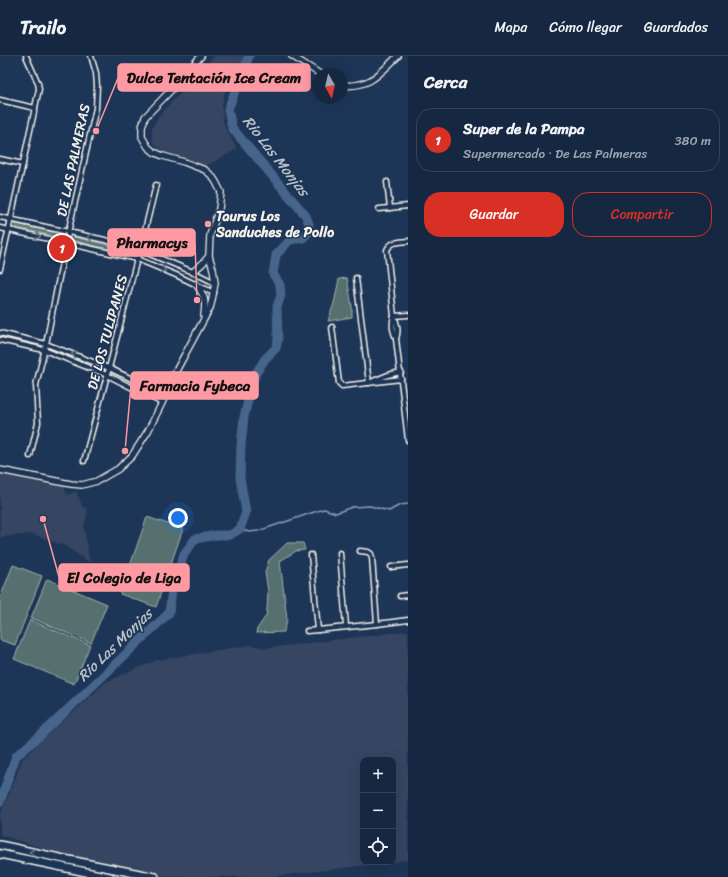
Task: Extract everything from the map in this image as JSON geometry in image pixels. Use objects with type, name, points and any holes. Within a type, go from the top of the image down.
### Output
[{"type":"highway","points":[[0,845],[155,877]]},
{"type":"highway","points":[[0,854],[110,877]]},
{"type":"street","points":[[0,270],[39,89],[26,56]]},
{"type":"street","name":"DE LAS PALMERAS","points":[[30,456],[38,423],[36,385],[96,108],[96,73],[91,56]]},
{"type":"street","points":[[0,470],[75,485],[82,485],[97,481],[118,469],[132,456],[148,431],[210,308],[215,283],[213,268],[209,256],[210,235],[219,209],[220,192],[212,176],[205,170],[154,152],[142,137],[142,126],[145,117],[174,87],[200,56]]},
{"type":"street","points":[[292,56],[312,69]]},
{"type":"street","points":[[348,86],[364,84],[372,80],[398,56]]},
{"type":"street","points":[[0,100],[35,108]]},
{"type":"street","points":[[0,159],[23,164]]},
{"type":"street","points":[[386,182],[390,208]]},
{"type":"street","name":"DE LOS TULIPANES","points":[[84,461],[156,185]]},
{"type":"street","points":[[379,209],[408,206]]},
{"type":"street","points":[[0,217],[105,240],[140,250],[193,272],[215,283]]},
{"type":"street","points":[[0,228],[137,259],[214,292]]},
{"type":"street","points":[[408,241],[393,243],[386,250],[394,316],[397,322],[398,332],[396,339],[406,408],[408,440]]},
{"type":"street","points":[[193,272],[209,256]]},
{"type":"street","points":[[356,278],[369,383]]},
{"type":"street","points":[[196,284],[206,304],[204,318]]},
{"type":"street","points":[[394,316],[408,315]]},
{"type":"street","points":[[332,327],[339,383],[342,386],[401,379]]},
{"type":"street","points":[[0,333],[46,344],[109,368],[165,395]]},
{"type":"street","points":[[0,340],[44,350],[107,375],[162,403]]},
{"type":"street","points":[[369,383],[388,374],[401,372]]},
{"type":"street","points":[[360,551],[368,552],[371,554],[372,558],[377,624]]},
{"type":"street","points":[[340,553],[346,626]]},
{"type":"street","points":[[310,555],[318,630]]},
{"type":"street","points":[[392,567],[408,565]]},
{"type":"street","points":[[400,596],[408,595]]},
{"type":"street","points":[[306,631],[408,620]]},
{"type":"shaded area","points":[[214,56],[245,56],[227,84],[222,105],[223,121],[237,149],[204,167],[168,155],[162,151],[154,144],[152,138],[152,128],[158,117]]},
{"type":"shaded area","points":[[0,473],[65,486],[67,495],[76,491],[83,507],[88,510],[84,528],[90,563],[65,546],[32,534],[0,537]]},
{"type":"shaded area","points":[[408,631],[408,860],[396,862],[396,757],[360,757],[360,865],[367,865],[269,877],[161,876],[62,854],[0,835],[0,814],[14,783],[22,759],[106,682],[157,660],[250,645],[266,648]]},
{"type":"green space","points":[[15,224],[61,234],[63,236],[60,237],[15,227]]},
{"type":"green space","points":[[73,237],[134,251],[135,253],[133,255],[72,240]]},
{"type":"green space","points":[[347,278],[352,306],[352,317],[328,321],[334,303],[339,279]]},
{"type":"green space","points":[[147,517],[183,529],[156,607],[120,594]]},
{"type":"green space","points":[[287,543],[303,543],[305,550],[296,551],[280,561],[287,619],[284,632],[256,633],[266,616],[268,591],[265,572],[269,560]]},
{"type":"green space","points":[[13,565],[42,576],[15,645],[0,640],[0,598]]},
{"type":"green space","points":[[47,579],[107,604],[91,643],[31,618]]},
{"type":"green space","points":[[30,620],[90,645],[74,684],[14,659]]},
{"type":"waterway","name":"Rio Las Monjas","points":[[0,802],[16,756],[41,735],[169,613],[172,590],[184,554],[195,539],[217,535],[230,535],[240,529],[246,512],[240,478],[244,417],[256,373],[265,359],[276,348],[278,340],[277,307],[281,295],[280,285],[273,274],[276,255],[290,240],[303,238],[308,233],[309,224],[306,216],[232,128],[228,109],[249,56]]},
{"type":"waterway","points":[[240,529],[249,532],[258,531],[324,509],[336,513],[352,507],[370,506],[389,511],[400,505],[408,504]]},
{"type":"place","name":"Dulce Tentación Ice Cream","points":[[96,131]]},
{"type":"place","name":"Taurus Los Sanduches de Pollo","points":[[208,224]]},
{"type":"place","name":"Super de la Pampa","points":[[62,248]]},
{"type":"place","name":"Pharmacys","points":[[197,300]]},
{"type":"place","name":"Farmacia Fybeca","points":[[125,451]]},
{"type":"place","name":"El Colegio de Liga","points":[[43,519]]}]
